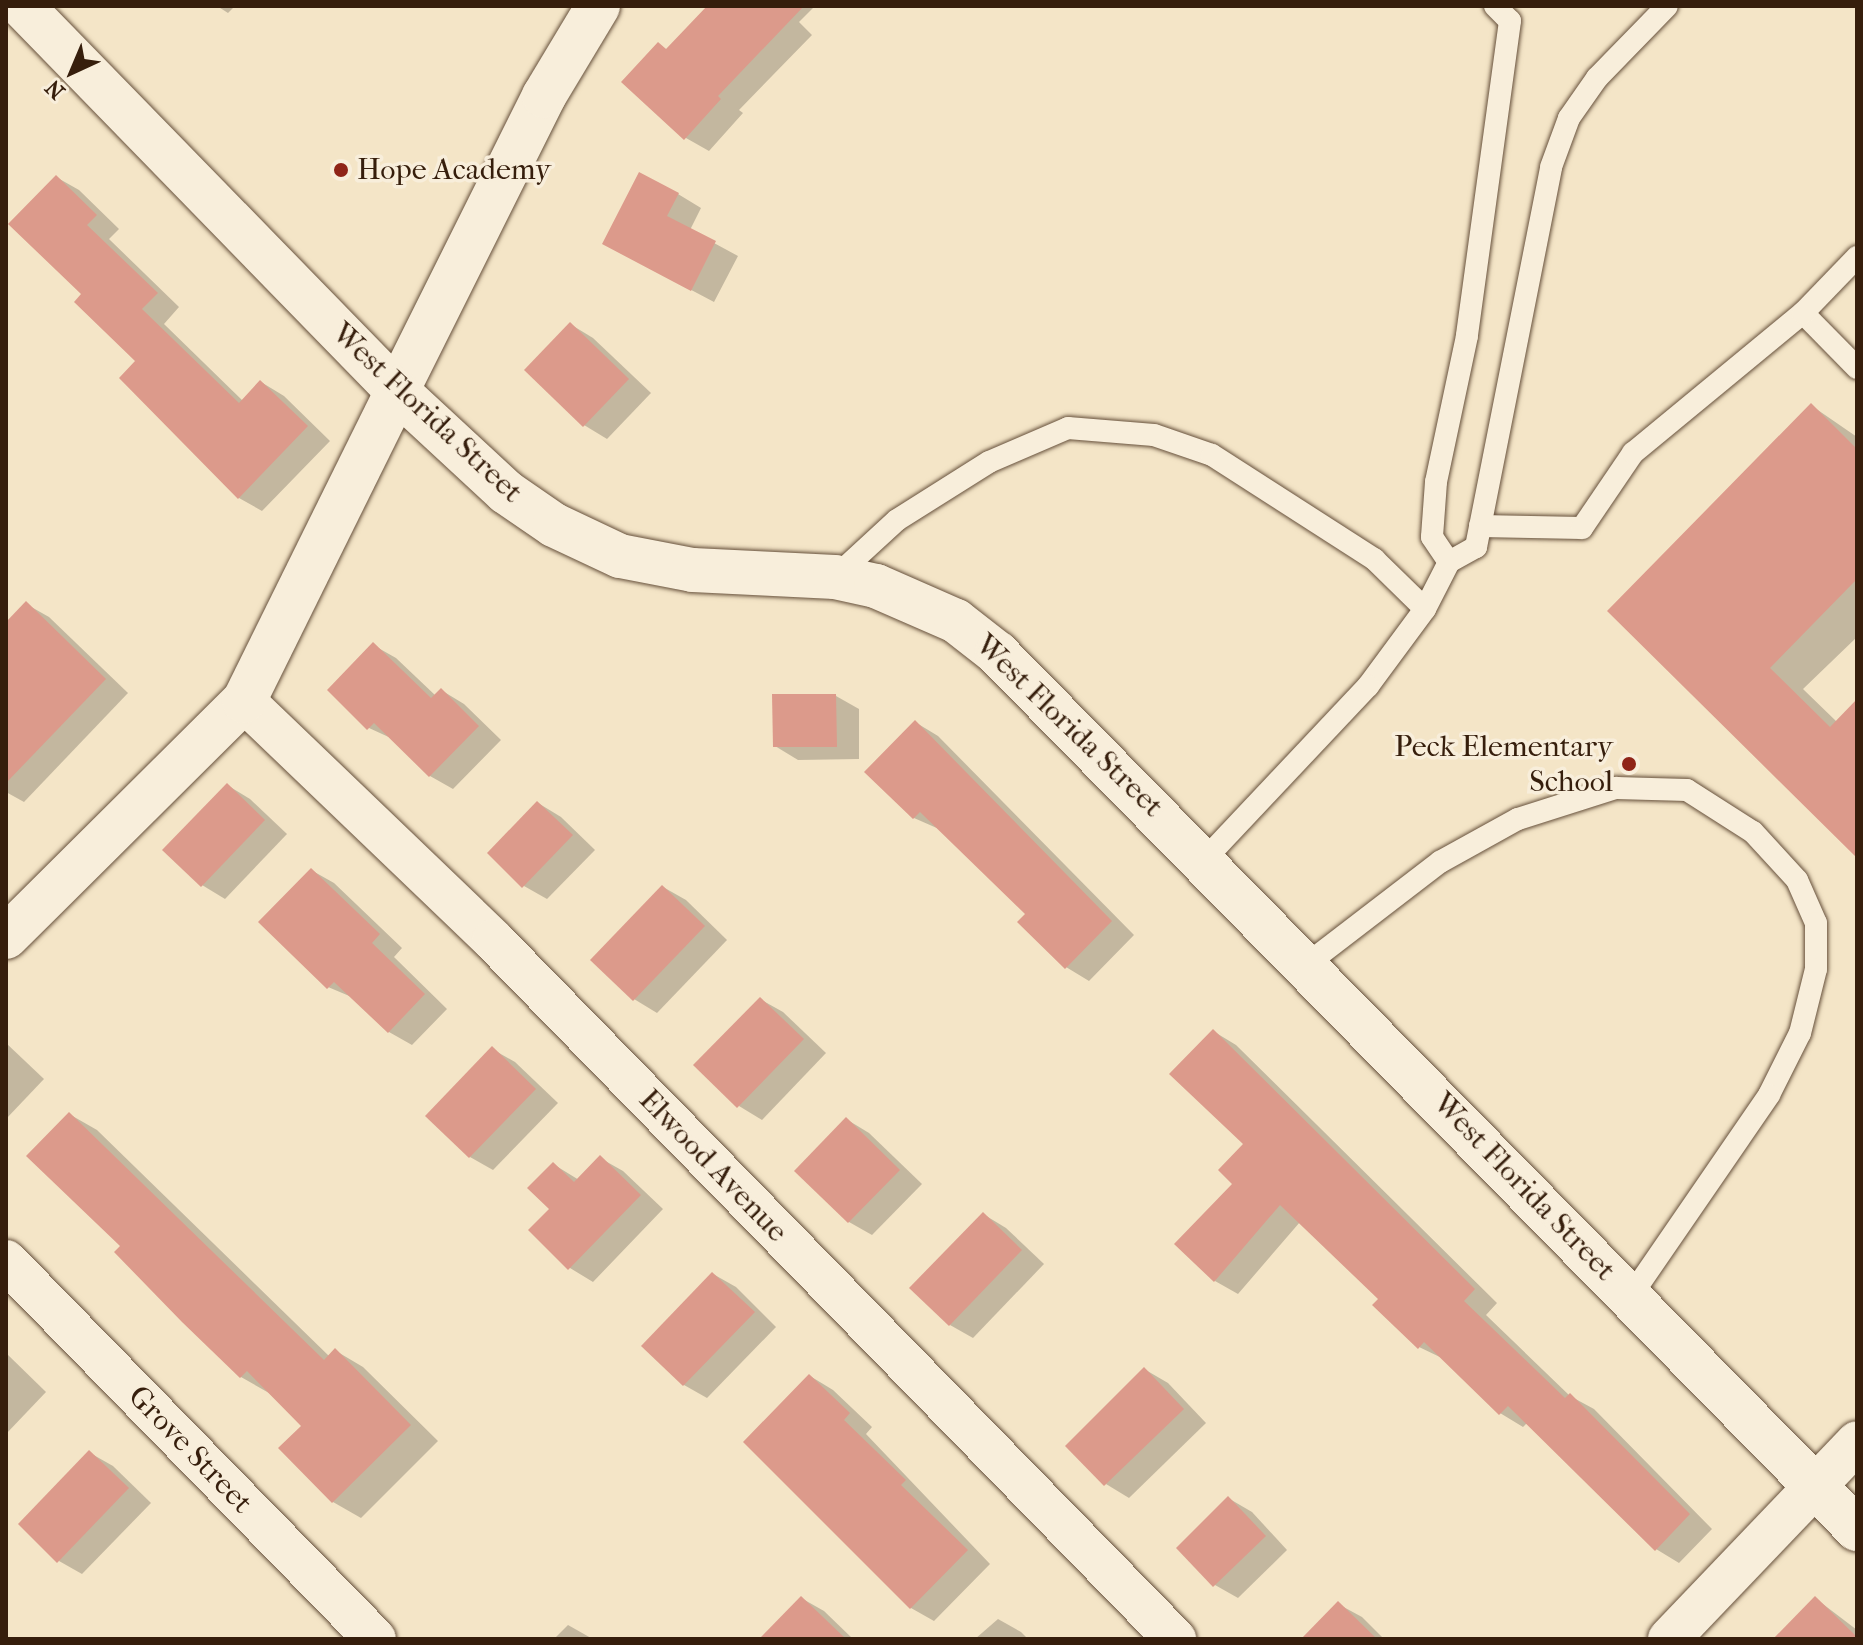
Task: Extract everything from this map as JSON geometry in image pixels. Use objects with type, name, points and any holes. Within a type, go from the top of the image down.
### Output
[{"type":"main road","name":"West Florida Street","points":[[22,6],[397,391],[506,492],[554,525],[620,556],[693,570],[835,577],[915,599],[956,621],[1027,679],[1857,1529]]},
{"type":"main road","points":[[6,937],[244,701],[544,96],[598,6]]},
{"type":"street","name":"Elwood Avenue","points":[[244,701],[493,940],[1175,1639]]},
{"type":"street","name":"Grove Street","points":[[6,1261],[375,1639]]},
{"type":"street","points":[[1669,1639],[1857,1442]]},
{"type":"lane","points":[[1205,859],[1368,686],[1425,609],[1449,562],[1476,547],[1551,167],[1569,118],[1597,78],[1667,6]]},
{"type":"lane","points":[[1449,562],[1432,537],[1436,482],[1467,336],[1503,14]]},
{"type":"lane","points":[[1480,526],[1582,528],[1633,453],[1803,313],[1857,257]]},
{"type":"lane","points":[[1803,313],[1857,368]]},
{"type":"lane","points":[[835,577],[897,520],[989,462],[1068,428],[1154,435],[1212,455],[1374,559],[1425,609]]},
{"type":"lane","points":[[1307,964],[1440,862],[1518,819],[1616,788],[1687,790],[1753,832],[1797,880],[1816,923],[1816,969],[1800,1033],[1769,1095],[1630,1297]]},
{"type":"building","points":[[707,6],[804,6],[718,96],[721,99],[684,140],[621,82],[658,42],[666,49]]},
{"type":"building","points":[[639,172],[679,193],[667,216],[716,241],[691,291],[602,244]]},
{"type":"building","points":[[56,175],[97,215],[87,225],[158,293],[142,309],[239,403],[260,380],[308,426],[238,499],[119,378],[135,361],[74,302],[81,294],[8,224]]},
{"type":"building","points":[[570,322],[629,379],[583,427],[524,370]]},
{"type":"building","points":[[1811,403],[1857,449],[1857,579],[1770,668],[1830,727],[1857,699],[1857,858],[1607,611]]},
{"type":"building","points":[[26,601],[106,679],[6,783],[6,622]]},
{"type":"building","points":[[373,642],[431,698],[441,688],[479,726],[429,777],[374,723],[367,730],[327,690]]},
{"type":"building","points":[[772,694],[836,694],[837,747],[773,747]]},
{"type":"building","points":[[915,720],[1112,921],[1065,969],[1017,922],[1025,914],[920,812],[913,819],[864,772]]},
{"type":"building","points":[[227,783],[265,820],[201,887],[162,850]]},
{"type":"building","points":[[537,801],[573,835],[522,888],[487,853]]},
{"type":"building","points":[[311,868],[380,934],[372,943],[425,994],[388,1033],[334,982],[327,989],[258,922]]},
{"type":"building","points":[[662,885],[705,926],[633,1001],[590,960]]},
{"type":"building","points":[[760,997],[804,1039],[737,1108],[693,1065]]},
{"type":"building","points":[[1213,1029],[1475,1289],[1464,1301],[1565,1398],[1570,1393],[1690,1514],[1655,1551],[1508,1406],[1499,1415],[1424,1342],[1418,1349],[1372,1305],[1378,1299],[1280,1205],[1214,1282],[1174,1244],[1232,1184],[1218,1170],[1243,1144],[1169,1074]]},
{"type":"building","points":[[492,1046],[536,1089],[469,1158],[425,1116]]},
{"type":"building","points":[[69,1112],[324,1360],[335,1348],[411,1425],[332,1503],[278,1448],[301,1426],[247,1371],[240,1378],[182,1322],[114,1252],[120,1246],[26,1156]]},
{"type":"building","points":[[846,1117],[900,1170],[848,1223],[794,1171]]},
{"type":"building","points":[[600,1155],[641,1195],[568,1270],[528,1230],[549,1209],[527,1188],[553,1162],[574,1182]]},
{"type":"building","points":[[983,1212],[1022,1250],[949,1326],[909,1288]]},
{"type":"building","points":[[712,1272],[755,1312],[683,1386],[641,1346]]},
{"type":"building","points":[[1144,1367],[1184,1409],[1104,1486],[1065,1446]]},
{"type":"building","points":[[809,1374],[850,1413],[844,1420],[906,1480],[901,1485],[968,1550],[910,1609],[743,1442]]},
{"type":"building","points":[[89,1450],[129,1488],[57,1563],[18,1524]]},
{"type":"building","points":[[1228,1496],[1266,1536],[1213,1587],[1176,1548]]},
{"type":"building","points":[[801,1596],[846,1639],[759,1639]]},
{"type":"building","points":[[1815,1596],[1857,1639],[1773,1639]]},
{"type":"building","points":[[1338,1601],[1377,1639],[1301,1639]]},
{"type":"place","name":"Hope Academy","points":[[341,170]]},
{"type":"place","name":"Peck Elementary School","points":[[1629,764]]}]
